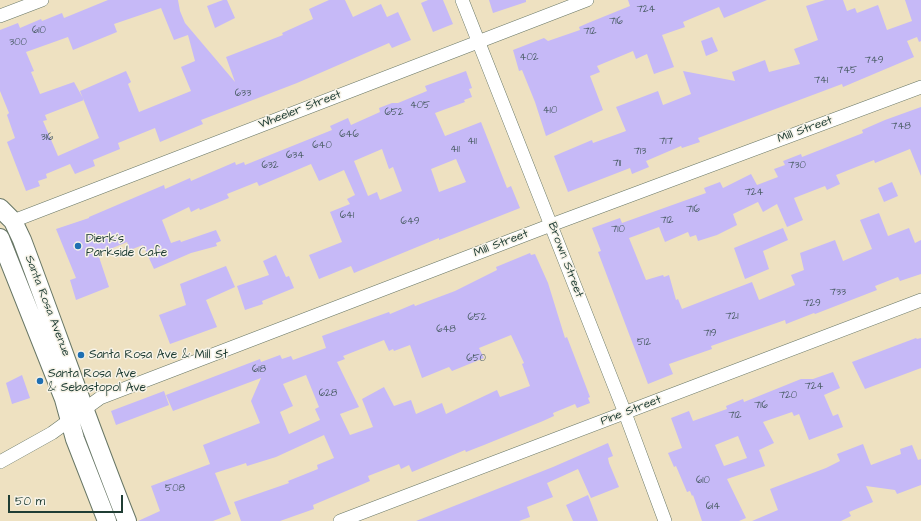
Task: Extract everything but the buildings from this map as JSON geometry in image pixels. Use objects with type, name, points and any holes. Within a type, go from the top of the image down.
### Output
[{"type":"main road","name":"Santa Rosa Avenue","points":[[0,208],[13,221],[22,240],[85,408],[98,449],[127,521]]},
{"type":"main road","name":"Santa Rosa Avenue","points":[[0,238],[64,399],[69,420],[108,521]]},
{"type":"street","points":[[0,16],[42,0]]},
{"type":"street","name":"Brown Street","points":[[462,0],[625,413],[665,521]]},
{"type":"street","name":"Wheeler Street","points":[[13,221],[587,0]]},
{"type":"street","name":"Mill Street","points":[[0,462],[52,433],[100,398],[551,225],[921,87]]},
{"type":"street","name":"Pine Street","points":[[340,521],[921,300]]},
{"type":"place","name":"Dierk's Parkside Cafe","points":[[78,246]]},
{"type":"place","name":"Santa Rosa Ave & Mill St","points":[[81,355]]},
{"type":"place","name":"Santa Rosa Ave & Sebastopol Ave","points":[[40,381]]}]
